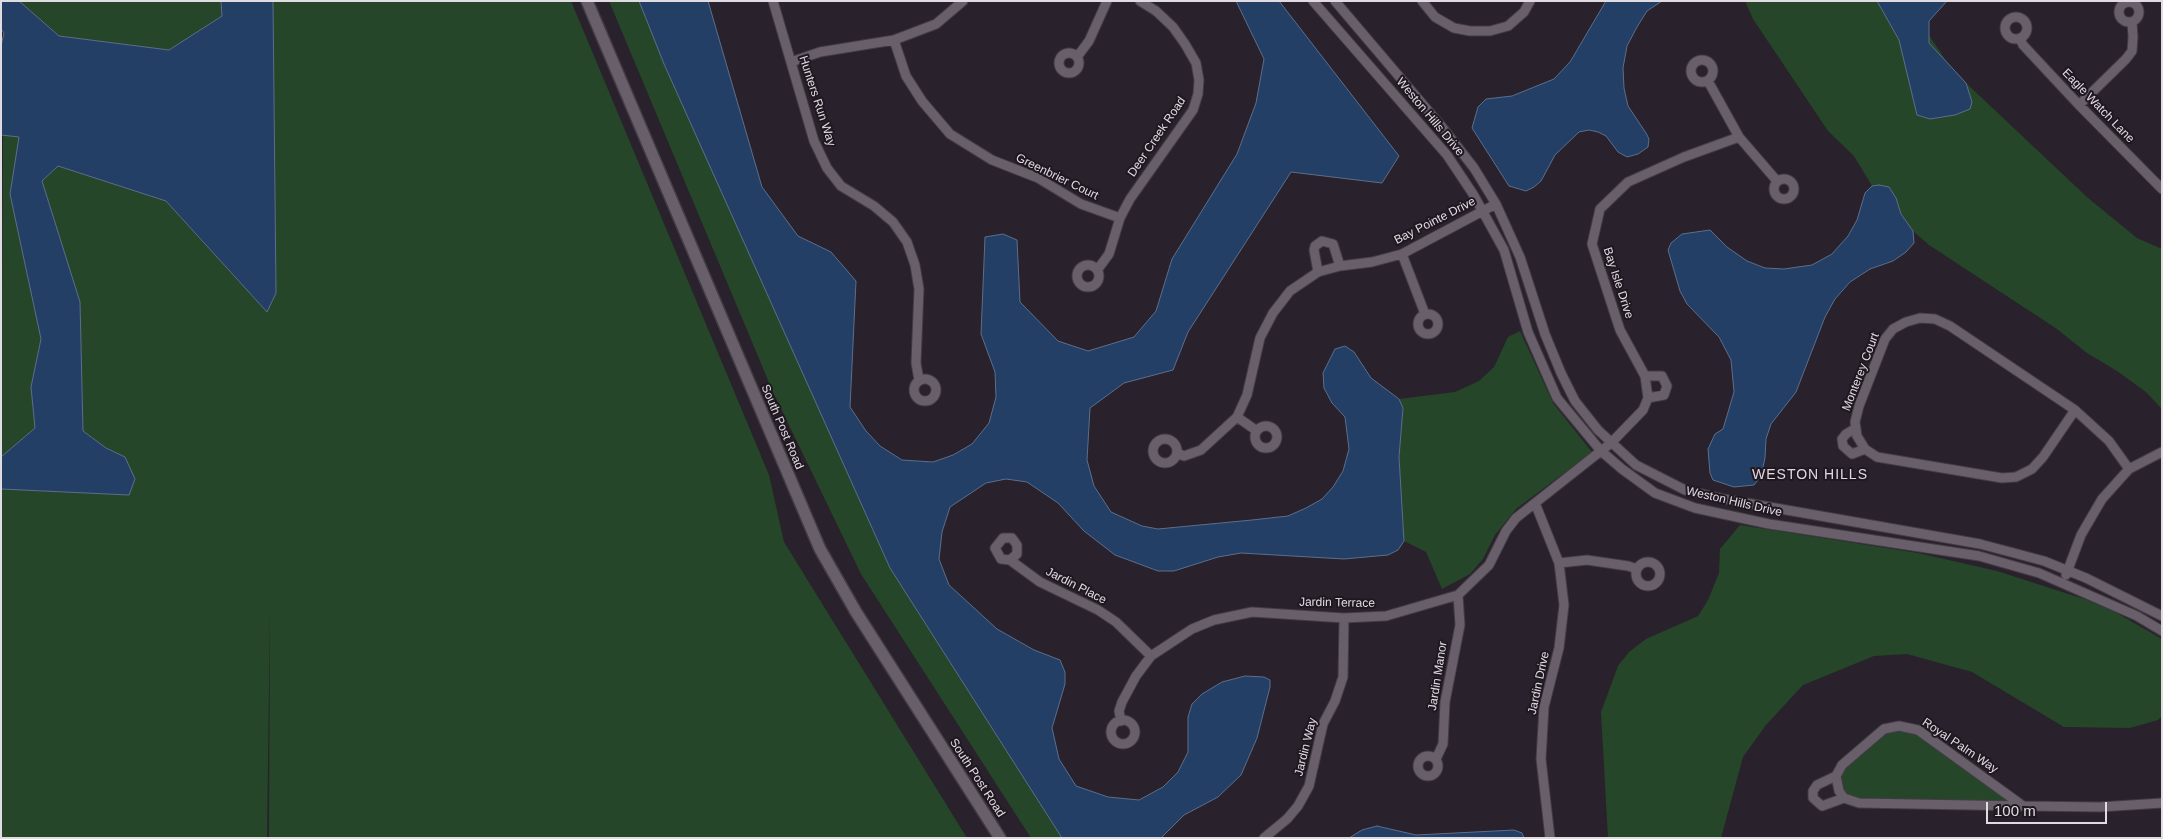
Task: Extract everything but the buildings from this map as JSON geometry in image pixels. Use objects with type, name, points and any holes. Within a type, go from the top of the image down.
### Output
[{"type":"street","name":"South Post Road","points":[[587,1],[820,550],[866,629],[1000,838]]},
{"type":"street","name":"Hunters Run Way","points":[[774,1],[814,141],[827,168],[842,186],[874,206],[893,222],[907,242],[915,265],[919,289],[916,363],[919,380]]},
{"type":"street","points":[[791,62],[820,52],[894,40],[936,24],[963,1]]},
{"type":"street","points":[[1077,57],[1089,41],[1107,1]]},
{"type":"street","name":"Deer Creek Road","points":[[1098,270],[1109,254],[1120,218],[1130,199],[1193,110],[1198,94],[1199,80],[1196,63],[1185,44],[1173,27],[1156,11],[1140,1]]},
{"type":"street","name":"Weston Hills Drive","points":[[1313,1],[1448,154],[1504,250],[1528,332],[1557,398],[1601,451],[1622,469],[1655,493],[1695,508],[1769,524],[1979,556],[2039,573],[2137,616],[2162,630]]},
{"type":"street","name":"Weston Hills Drive","points":[[1335,1],[1442,127],[1474,168],[1496,204],[1520,257],[1545,334],[1560,373],[1575,401],[1611,443],[1636,465],[1685,490],[1724,499],[1980,544],[2044,561],[2130,598],[2162,616]]},
{"type":"street","points":[[1422,1],[1435,17],[1454,28],[1470,31],[1490,31],[1508,26],[1524,12],[1530,1]]},
{"type":"street","points":[[2079,105],[2126,59],[2132,44],[2132,22]]},
{"type":"street","name":"Eagle Watch Lane","points":[[2020,38],[2023,45],[2079,105],[2162,189]]},
{"type":"street","name":"Greenbrier Court","points":[[894,40],[906,76],[922,101],[950,134],[992,160],[1038,178],[1080,204],[1120,218]]},
{"type":"street","points":[[1708,81],[1739,136],[1777,181]]},
{"type":"street","name":"Bay Isle Drive","points":[[1648,398],[1645,376],[1620,330],[1599,272],[1592,244],[1600,209],[1628,182],[1684,157],[1739,136]]},
{"type":"street","name":"Bay Pointe Drive","points":[[1177,453],[1184,456],[1202,450],[1237,417],[1247,395],[1260,338],[1273,313],[1290,291],[1318,272],[1340,266],[1372,262],[1402,254],[1496,204]]},
{"type":"street","points":[[1318,272],[1314,250],[1315,246],[1322,241],[1333,244],[1340,266]]},
{"type":"street","points":[[1402,254],[1425,314]]},
{"type":"street","name":"Monterey Court","points":[[1865,449],[1857,436],[1856,428],[1859,406],[1885,339],[1893,329],[1906,322],[1920,318],[1935,319],[1950,326],[2075,410],[2109,441],[2129,468]]},
{"type":"street","points":[[1611,443],[1643,410],[1648,398],[1664,395],[1667,386],[1662,376],[1645,376]]},
{"type":"street","points":[[1856,428],[1842,439],[1843,446],[1852,454],[1865,449],[1876,457],[2002,478],[2016,477],[2032,468],[2043,457],[2075,410]]},
{"type":"street","points":[[1237,417],[1257,431]]},
{"type":"street","name":"Jardin Terrace","points":[[1121,721],[1119,711],[1122,702],[1136,676],[1151,656],[1192,629],[1237,614],[1252,612],[1344,618],[1386,616],[1458,595],[1489,565],[1506,531],[1516,518],[1611,443]]},
{"type":"street","points":[[2064,583],[2091,515],[2113,485],[2129,468],[2162,452]]},
{"type":"street","name":"Jardin Drive","points":[[1535,503],[1560,563],[1564,605],[1560,648],[1544,707],[1541,759],[1550,838]]},
{"type":"street","name":"Jardin Place","points":[[1010,560],[1040,582],[1098,610],[1116,622],[1151,656]]},
{"type":"street","points":[[1560,563],[1586,560],[1637,569]]},
{"type":"street","name":"Jardin Manor","points":[[1436,759],[1443,744],[1445,702],[1460,625],[1458,595]]},
{"type":"street","name":"Jardin Way","points":[[1264,838],[1298,806],[1309,786],[1323,724],[1335,701],[1343,677],[1344,618]]},
{"type":"street","name":"Royal Palm Way","points":[[2023,806],[1918,730],[1899,726],[1884,729],[1842,765],[1836,776],[1817,786],[1813,791],[1813,798],[1822,806],[1844,798],[1859,803],[2023,806],[2100,807],[2162,803]]},
{"type":"street","points":[[1836,776],[1839,791],[1844,798]]},
{"type":"green space","points":[[19,1],[221,1],[222,16],[169,50],[59,36]]},
{"type":"green space","points":[[273,1],[571,1],[769,475],[784,542],[967,838],[269,838],[270,611],[267,838],[1,838],[1,489],[129,495],[125,457],[106,448],[83,431],[80,302],[42,181],[58,166],[166,201],[267,312],[276,293]]},
{"type":"green space","points":[[609,1],[639,1],[890,568],[1062,838],[1031,838],[861,574],[773,392]]},
{"type":"green space","points":[[1745,1],[1906,1],[1947,62],[1966,83],[2088,198],[2137,238],[2162,249],[2162,409],[2146,392],[2117,371],[2087,353],[2057,329],[1929,245],[1913,231],[1901,214],[1896,198],[1879,185],[1872,186],[1854,156],[1828,131],[1753,19]]},
{"type":"green space","points":[[3,134],[19,137],[10,194],[41,339],[31,387],[35,428],[1,457]]},
{"type":"green space","points":[[1520,331],[1553,403],[1592,452],[1516,509],[1495,535],[1483,559],[1470,574],[1442,589],[1426,552],[1404,541],[1399,457],[1403,409],[1399,399],[1455,392],[1479,381],[1494,367],[1508,337]]},
{"type":"green space","points":[[1740,525],[1918,553],[1997,571],[2084,599],[2115,612],[2162,639],[2162,716],[2158,720],[2130,728],[2064,727],[1972,672],[1907,654],[1874,656],[1803,685],[1766,725],[1743,757],[1721,838],[1608,838],[1601,712],[1618,666],[1629,652],[1646,639],[1698,616],[1708,600],[1719,573],[1720,549]]},
{"type":"green space","points":[[1908,727],[2023,806],[1859,803],[1844,798],[1836,776],[1884,729]]},
{"type":"water","points":[[1,1],[19,1],[59,36],[169,50],[222,16],[221,1],[273,1],[276,293],[267,312],[166,201],[58,166],[42,181],[80,302],[83,431],[106,448],[125,457],[135,479],[129,495],[1,489],[1,457],[35,428],[31,387],[41,339],[10,194],[19,137],[1,135],[1,46],[4,33],[1,29]]},
{"type":"water","points":[[639,1],[708,1],[762,187],[798,236],[831,252],[856,281],[850,407],[866,431],[880,446],[902,460],[933,462],[953,455],[972,444],[989,423],[996,397],[995,372],[981,334],[985,237],[1003,234],[1017,240],[1020,302],[1058,341],[1088,351],[1134,337],[1156,311],[1172,259],[1237,154],[1256,103],[1264,59],[1236,1],[1279,1],[1399,156],[1382,183],[1291,172],[1188,332],[1173,370],[1124,383],[1090,408],[1087,460],[1094,486],[1111,512],[1142,526],[1158,529],[1288,516],[1322,499],[1333,487],[1343,471],[1349,449],[1345,417],[1332,403],[1324,388],[1323,373],[1335,349],[1345,346],[1354,352],[1371,378],[1399,399],[1403,408],[1399,457],[1404,541],[1398,550],[1388,555],[1344,559],[1241,553],[1218,557],[1174,571],[1158,571],[1115,555],[1084,531],[1058,503],[1027,482],[1006,479],[986,483],[950,507],[942,532],[939,559],[949,585],[997,629],[1034,650],[1060,660],[1065,672],[1065,684],[1052,728],[1059,759],[1076,786],[1108,797],[1139,800],[1163,787],[1178,772],[1188,752],[1188,717],[1192,704],[1202,694],[1222,682],[1245,676],[1264,677],[1270,680],[1270,687],[1257,738],[1241,775],[1218,797],[1184,815],[1161,838],[1062,838],[890,568],[664,64]]},
{"type":"water","points":[[1606,1],[1662,1],[1647,11],[1637,27],[1627,46],[1623,68],[1624,88],[1628,106],[1649,139],[1648,147],[1638,154],[1627,157],[1618,152],[1606,136],[1589,130],[1579,132],[1555,155],[1541,181],[1534,187],[1526,191],[1509,186],[1472,128],[1478,107],[1486,99],[1512,96],[1554,79],[1570,62]]},
{"type":"water","points":[[1877,1],[1947,1],[1929,21],[1929,43],[1966,83],[1972,102],[1970,109],[1955,115],[1930,119],[1917,115],[1899,40]]},
{"type":"water","points":[[1872,186],[1889,187],[1896,198],[1901,214],[1913,231],[1914,243],[1906,252],[1893,261],[1870,269],[1850,282],[1835,299],[1825,317],[1796,392],[1771,424],[1766,439],[1765,458],[1761,476],[1754,485],[1734,487],[1713,480],[1710,473],[1708,449],[1715,434],[1723,429],[1734,392],[1731,360],[1719,337],[1687,304],[1680,291],[1668,250],[1671,243],[1682,234],[1710,230],[1727,247],[1747,261],[1765,268],[1784,269],[1812,265],[1832,254],[1848,236],[1857,220],[1865,193]]},
{"type":"water","points":[[1377,826],[1416,835],[1514,830],[1522,833],[1524,838],[1349,838],[1362,830]]},
{"type":"district","name":"WESTON HILLS","points":[[1810,475]]}]
